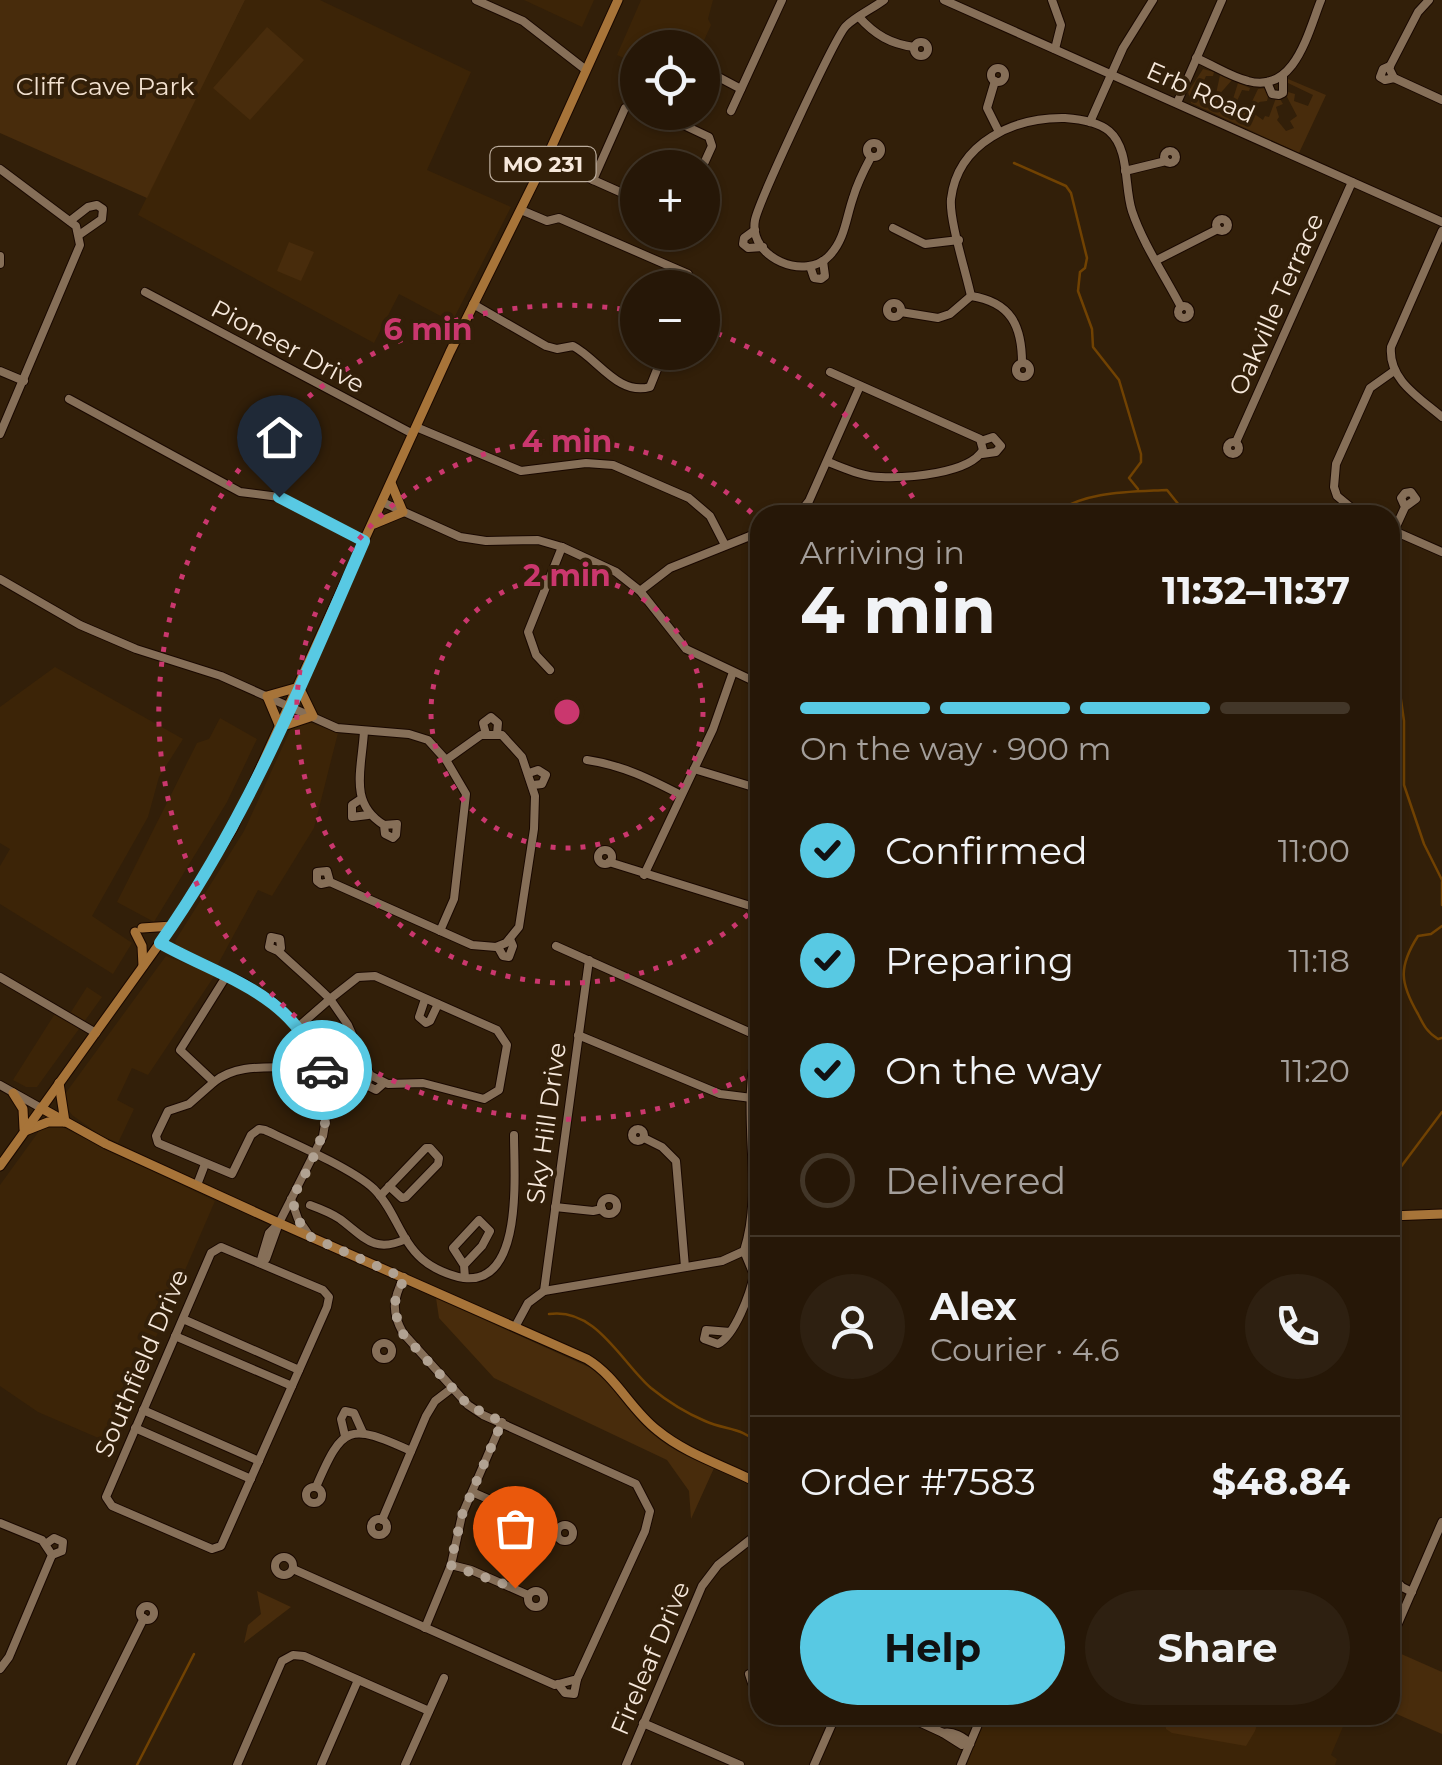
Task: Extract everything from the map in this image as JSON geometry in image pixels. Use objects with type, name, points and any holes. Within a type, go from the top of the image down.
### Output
[{"type":"main road","name":"MO 231","points":[[0,1166],[172,926],[224,845],[414,430],[546,159],[618,0]]},
{"type":"main road","points":[[372,525],[403,512],[391,483]]},
{"type":"main road","points":[[299,687],[313,716],[280,728],[268,696],[299,687]]},
{"type":"main road","points":[[143,966],[139,930],[172,926]]},
{"type":"main road","points":[[59,1083],[66,1122]]},
{"type":"main road","points":[[13,1093],[23,1109],[24,1132],[48,1122],[66,1122]]},
{"type":"main road","points":[[41,1108],[279,1223],[595,1364],[659,1432],[750,1479]]},
{"type":"main road","points":[[1400,1216],[1442,1214]]},
{"type":"street","points":[[476,0],[523,21],[586,70]]},
{"type":"street","points":[[731,111],[782,0]]},
{"type":"street","points":[[871,156],[839,242],[823,261],[810,266],[788,264],[767,253],[756,230],[760,208],[830,54],[845,27],[884,0]]},
{"type":"street","name":"Erb Road","points":[[944,0],[1442,222]]},
{"type":"street","points":[[1052,0],[1061,25],[1055,49]]},
{"type":"street","points":[[1090,122],[1123,48],[1154,0]]},
{"type":"street","points":[[1177,104],[1222,0]]},
{"type":"street","points":[[1196,58],[1249,82],[1267,82],[1283,76],[1296,60],[1322,0]]},
{"type":"street","points":[[1430,0],[1418,12],[1390,66],[1394,78],[1442,100]]},
{"type":"street","points":[[859,17],[871,32],[894,44],[914,48]]},
{"type":"street","points":[[1267,82],[1272,94],[1279,95],[1283,93],[1283,76]]},
{"type":"street","points":[[720,78],[741,89]]},
{"type":"street","points":[[995,82],[987,104],[999,132]]},
{"type":"street","points":[[971,296],[951,212],[953,190],[966,162],[999,132],[1031,120],[1073,118],[1111,133],[1125,171],[1132,210],[1181,307]]},
{"type":"street","points":[[593,180],[620,119]]},
{"type":"street","points":[[694,130],[709,137],[710,150]]},
{"type":"street","points":[[546,159],[620,192]]},
{"type":"street","points":[[1125,171],[1166,161]]},
{"type":"street","points":[[0,168],[73,223],[79,236],[78,255],[0,434]]},
{"type":"street","name":"Oakville Terrace","points":[[1236,442],[1352,182]]},
{"type":"street","points":[[73,223],[88,207],[97,205],[103,209],[102,218],[79,236]]},
{"type":"street","points":[[521,210],[547,221],[559,218],[679,270]]},
{"type":"street","points":[[893,228],[925,244],[959,240]]},
{"type":"street","points":[[756,230],[744,238],[743,244],[748,248],[763,246]]},
{"type":"street","points":[[1157,260],[1218,230]]},
{"type":"street","points":[[1442,231],[1391,347],[1394,371],[1442,418]]},
{"type":"street","points":[[810,266],[814,278],[822,279],[823,261]]},
{"type":"street","name":"Pioneer Drive","points":[[145,292],[414,430],[521,471],[586,463],[613,465],[689,498],[710,516],[725,544]]},
{"type":"street","points":[[901,312],[938,318],[950,314],[971,296]]},
{"type":"street","points":[[971,296],[1014,318],[1022,340],[1022,363]]},
{"type":"street","points":[[473,304],[546,346],[574,346],[587,353],[612,378],[630,387],[650,388],[657,370]]},
{"type":"street","points":[[0,371],[24,381]]},
{"type":"street","points":[[1348,505],[1337,496],[1334,487],[1336,464],[1370,388],[1394,371]]},
{"type":"street","points":[[828,462],[879,478],[951,471],[982,454],[996,452],[1000,446],[993,437],[981,441],[830,372]]},
{"type":"street","points":[[806,505],[860,386]]},
{"type":"street","points":[[69,399],[240,492],[279,497],[364,541]]},
{"type":"street","points":[[981,441],[982,454]]},
{"type":"street","points":[[382,502],[473,540],[538,540],[616,572],[640,591],[686,649],[750,680]]},
{"type":"street","points":[[1400,516],[1405,507]]},
{"type":"street","points":[[1400,534],[1442,552]]},
{"type":"street","points":[[640,591],[670,568],[750,535]]},
{"type":"street","points":[[550,670],[536,655],[528,632],[562,547]]},
{"type":"street","points":[[0,580],[80,626],[221,676],[337,728],[428,740],[462,784],[467,807],[454,899],[440,931]]},
{"type":"street","points":[[644,874],[712,730],[733,672]]},
{"type":"street","points":[[486,734],[483,723],[491,717],[498,723],[497,734]]},
{"type":"street","points":[[364,731],[360,799],[368,815],[384,825]]},
{"type":"street","points":[[330,882],[472,945],[498,946],[516,934],[523,911],[536,814],[530,773],[506,738],[497,734],[486,734],[446,760]]},
{"type":"street","points":[[587,760],[611,763],[680,795]]},
{"type":"street","points":[[694,768],[750,786]]},
{"type":"street","points":[[530,773],[541,770],[546,776],[542,784],[533,785]]},
{"type":"street","points":[[610,862],[750,907]]},
{"type":"street","points":[[160,943],[264,995],[298,1026],[320,1064],[328,1116],[315,1154],[279,1223],[269,1233],[260,1263]]},
{"type":"street","points":[[556,946],[750,1033]]},
{"type":"street","points":[[278,951],[330,1000],[348,1025],[370,1075],[384,1083],[441,1086],[477,1098],[489,1097],[499,1090],[507,1059],[504,1036],[497,1030],[382,978],[364,975],[330,1000],[298,1026]]},
{"type":"street","name":"Sky Hill Drive","points":[[544,1291],[589,960]]},
{"type":"street","points":[[214,1082],[180,1050],[227,976]]},
{"type":"street","points":[[0,977],[96,1032]]},
{"type":"street","points":[[425,999],[419,1018],[426,1023],[438,1004]]},
{"type":"street","points":[[578,1035],[720,1094],[750,1098]]},
{"type":"street","points":[[320,1064],[236,1070],[188,1104],[168,1111],[156,1139],[232,1174],[251,1135],[260,1129],[365,1182],[380,1196],[406,1239],[430,1265],[465,1278],[492,1270],[508,1243],[514,1135]]},
{"type":"street","points":[[0,1085],[41,1108]]},
{"type":"street","points":[[644,1138],[662,1147],[676,1161],[685,1267]]},
{"type":"street","points":[[380,1196],[426,1148],[439,1158],[438,1164],[406,1197],[402,1198],[390,1186]]},
{"type":"street","points":[[197,1185],[205,1164]]},
{"type":"street","points":[[292,1199],[298,1220],[311,1237]]},
{"type":"street","points":[[310,1205],[337,1217],[374,1244],[392,1246],[406,1239]]},
{"type":"street","points":[[554,1207],[602,1209]]},
{"type":"street","points":[[464,1265],[490,1231],[480,1220],[453,1248],[464,1265],[465,1278]]},
{"type":"street","points":[[515,1327],[528,1303],[544,1291],[722,1261],[744,1251],[750,1232]]},
{"type":"street","name":"Southfield Drive","points":[[225,1246],[323,1290],[328,1297],[259,1461],[221,1546],[216,1549],[112,1506],[106,1500],[183,1319],[214,1250],[225,1246]]},
{"type":"street","points":[[744,1251],[750,1258]]},
{"type":"street","points":[[404,1278],[393,1307],[403,1334],[468,1405],[629,1479],[648,1504],[646,1531],[573,1680],[574,1694],[565,1693],[558,1684]]},
{"type":"street","points":[[730,1332],[750,1289]]},
{"type":"street","points":[[183,1319],[299,1370]]},
{"type":"street","points":[[389,1345],[403,1334]]},
{"type":"street","points":[[176,1336],[292,1386]]},
{"type":"street","points":[[382,1520],[435,1400],[452,1388]]},
{"type":"street","points":[[143,1410],[259,1461]]},
{"type":"street","points":[[345,1436],[341,1420],[345,1411],[354,1413],[363,1433]]},
{"type":"street","points":[[425,1628],[450,1565],[455,1536],[502,1422]]},
{"type":"street","points":[[136,1428],[251,1479]]},
{"type":"street","points":[[316,1488],[329,1457],[345,1436],[363,1433],[411,1451]]},
{"type":"street","points":[[472,1492],[558,1529]]},
{"type":"street","points":[[1400,1619],[1442,1522]]},
{"type":"street","points":[[0,1524],[48,1544],[52,1555],[0,1669]]},
{"type":"street","points":[[48,1544],[54,1538],[63,1542],[62,1551],[52,1555]]},
{"type":"street","name":"Fireleaf Drive","points":[[626,1765],[707,1577],[750,1545]]},
{"type":"street","points":[[1429,1552],[1442,1556]]},
{"type":"street","points":[[450,1565],[528,1595]]},
{"type":"street","points":[[293,1569],[522,1672],[558,1684],[573,1680]]},
{"type":"street","points":[[1400,1586],[1412,1592]]},
{"type":"street","points":[[71,1765],[144,1618]]},
{"type":"street","points":[[237,1765],[282,1661],[288,1656],[304,1656],[429,1711]]},
{"type":"street","points":[[405,1765],[444,1678]]},
{"type":"street","points":[[321,1765],[358,1680]]},
{"type":"street","points":[[643,1723],[740,1765]]},
{"type":"street","points":[[814,1765],[832,1725]]},
{"type":"street","points":[[926,1725],[967,1739],[968,1744]]},
{"type":"street","points":[[961,1765],[977,1725]]},
{"type":"shaded area","points":[[245,0],[320,0],[471,72],[427,170],[511,207],[452,322],[399,294],[374,343],[138,215]]},
{"type":"shaded area","points":[[524,0],[594,0],[582,27]]},
{"type":"shaded area","points":[[641,0],[713,0],[709,30],[628,30]]},
{"type":"shaded area","points":[[55,667],[183,739],[159,777],[148,817],[92,916],[132,943],[113,974],[0,904],[0,866],[10,849],[0,843],[0,707]]},
{"type":"shaded area","points":[[220,718],[257,739],[227,802],[154,922],[117,902],[197,743],[209,739]]},
{"type":"shaded area","points":[[303,720],[338,733],[314,828],[272,896],[258,890],[217,966],[177,948],[175,941],[244,831],[292,726]]},
{"type":"shaded area","points":[[166,956],[215,975],[148,1075],[132,1068],[117,1100],[134,1109],[118,1143],[72,1115],[65,1094]]},
{"type":"shaded area","points":[[87,987],[102,997],[37,1087],[26,1087],[13,1080],[56,1012],[71,1012]]},
{"type":"shaded area","points":[[60,1126],[215,1201],[110,1443],[38,1412],[0,1386],[0,1185],[42,1127]]},
{"type":"shaded area","points":[[982,1725],[1344,1725],[1331,1755],[1337,1759],[1335,1765],[964,1765]]},
{"type":"green space","name":"Cliff Cave Park","points":[[0,0],[245,0],[147,198],[0,133]]},
{"type":"green space","points":[[267,27],[304,60],[250,120],[213,88]]},
{"type":"green space","points":[[1203,69],[1214,72],[1213,76],[1206,76],[1199,92],[1216,94],[1220,75],[1232,80],[1217,97],[1227,102],[1233,99],[1238,83],[1250,88],[1242,90],[1237,101],[1248,110],[1258,89],[1266,88],[1267,101],[1259,102],[1253,113],[1263,120],[1269,117],[1276,98],[1280,99],[1283,104],[1276,107],[1277,120],[1286,131],[1294,128],[1290,121],[1297,116],[1288,92],[1295,94],[1294,101],[1308,106],[1313,95],[1288,83],[1288,79],[1326,95],[1299,153],[1191,103],[1188,92]]},
{"type":"green space","points":[[289,242],[314,252],[301,281],[277,271]]},
{"type":"green space","points":[[436,1298],[591,1368],[652,1434],[714,1468],[691,1519],[689,1491],[667,1460],[494,1378],[439,1318]]},
{"type":"green space","points":[[257,1591],[291,1607],[244,1643],[248,1625],[261,1614]]},
{"type":"green space","points":[[1400,1653],[1442,1672],[1442,1734],[1400,1715]]},
{"type":"green space","points":[[1165,1725],[1257,1725],[1246,1746],[1166,1729]]},
{"type":"waterway","points":[[1014,163],[1066,186],[1071,193],[1087,258],[1080,272],[1078,291],[1092,329],[1093,347],[1119,380],[1141,454],[1141,462],[1129,478],[1138,489]]},
{"type":"waterway","points":[[1069,505],[1122,492],[1167,490],[1179,505]]},
{"type":"waterway","points":[[1400,693],[1404,785],[1424,844],[1442,880]]},
{"type":"waterway","points":[[1442,882],[1442,905]]},
{"type":"waterway","points":[[1442,926],[1431,934],[1418,936],[1404,966],[1408,993],[1424,1025],[1438,1039],[1442,1038]]},
{"type":"waterway","points":[[1400,1168],[1442,1112]]},
{"type":"waterway","points":[[549,1314],[581,1319],[594,1327],[664,1398],[698,1418],[750,1438]]},
{"type":"waterway","points":[[137,1765],[194,1654]]},
{"type":"way so far","points":[[322,1070],[328,1095],[326,1127],[292,1199],[294,1210],[311,1237],[404,1278],[393,1307],[403,1334],[468,1405],[502,1422],[462,1515],[450,1565],[515,1588]]},
{"type":"route","points":[[279,497],[364,541],[238,818],[206,875],[160,943],[272,1001],[306,1038],[322,1070]]}]
